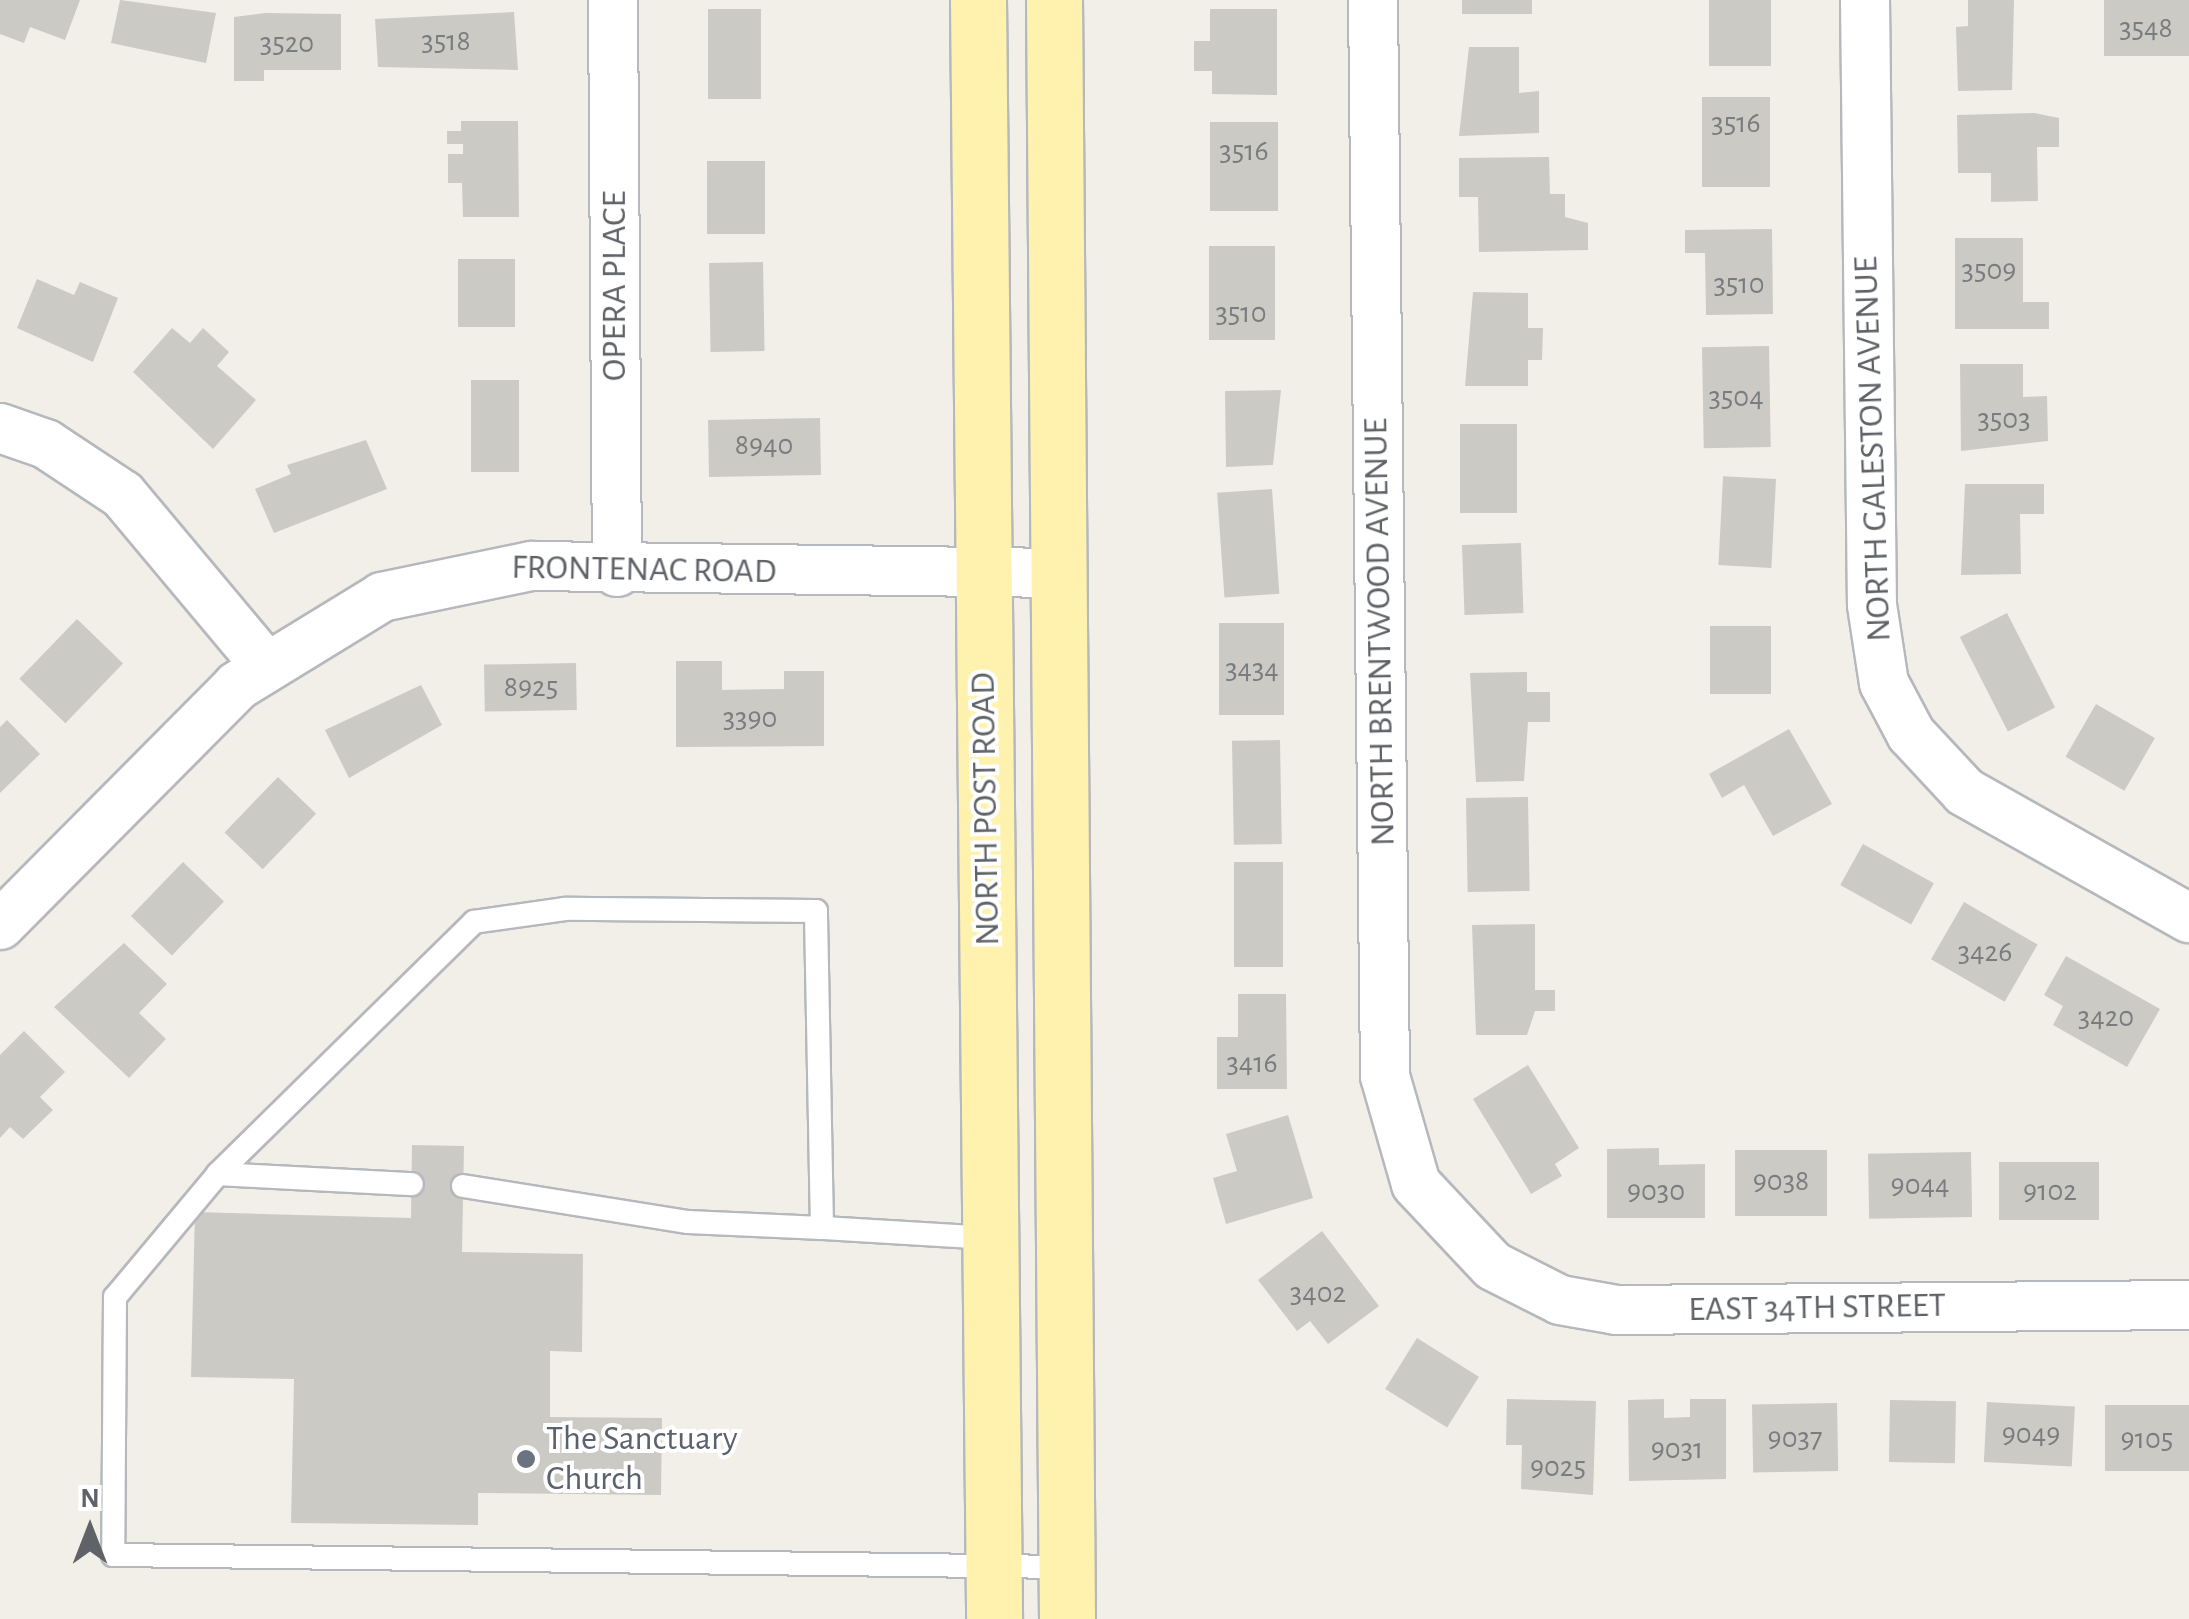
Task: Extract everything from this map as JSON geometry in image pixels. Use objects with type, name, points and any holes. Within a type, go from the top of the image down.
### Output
[{"type":"main road","name":"NORTH POST ROAD","points":[[978,0],[993,1593]]},
{"type":"main road","name":"NORTH POST ROAD","points":[[1054,0],[1067,1593]]},
{"type":"street","name":"OPERA PLACE","points":[[614,0],[617,572]]},
{"type":"street","name":"NORTH BRENTWOOD AVENUE","points":[[1372,0],[1385,1076],[1416,1184],[1463,1242]]},
{"type":"street","name":"NORTH GALESTON AVENUE","points":[[1865,0],[1872,604],[1884,683],[1911,734],[1966,792],[2189,918]]},
{"type":"street","points":[[0,428],[46,444],[123,496],[265,665]]},
{"type":"street","name":"FRONTENAC ROAD","points":[[0,926],[265,665],[347,614],[437,580],[532,566],[617,572],[1058,573]]},
{"type":"street","name":"EAST 34TH STREET","points":[[1463,1242],[1542,1294],[1616,1310],[2189,1305]]},
{"type":"lane","points":[[822,1228],[816,911],[565,910],[474,922],[218,1174],[116,1297],[113,1554],[993,1593],[1067,1593]]},
{"type":"lane","points":[[218,1174],[412,1184]]},
{"type":"lane","points":[[463,1186],[688,1222],[991,1238]]},
{"type":"building","points":[[0,0],[80,0],[65,40],[30,27],[24,43],[0,34]]},
{"type":"building","points":[[120,0],[216,13],[206,63],[111,43]]},
{"type":"building","points":[[1462,0],[1532,0],[1532,14],[1462,14]]},
{"type":"building","points":[[1709,0],[1771,0],[1771,66],[1709,66]]},
{"type":"building","points":[[1968,0],[2014,0],[2012,90],[1958,91],[1956,27],[1968,26]]},
{"type":"building","points":[[2104,0],[2189,0],[2189,56],[2104,56]]},
{"type":"building","points":[[708,9],[761,9],[761,99],[708,99]]},
{"type":"building","points":[[1210,9],[1277,9],[1277,95],[1212,94],[1212,71],[1194,71],[1194,41],[1210,41]]},
{"type":"building","points":[[514,12],[518,70],[378,67],[375,19]]},
{"type":"building","points":[[265,13],[341,14],[341,70],[264,70],[264,81],[234,81],[234,17]]},
{"type":"building","points":[[1469,47],[1519,47],[1519,93],[1539,91],[1539,133],[1459,136]]},
{"type":"building","points":[[1702,97],[1770,97],[1770,187],[1702,187]]},
{"type":"building","points":[[2034,113],[2059,118],[2059,147],[2037,147],[2038,201],[1991,202],[1991,173],[1958,173],[1957,115]]},
{"type":"building","points":[[461,121],[518,121],[519,217],[463,217],[462,183],[448,183],[448,154],[463,154],[463,144],[447,144],[447,131],[461,131]]},
{"type":"building","points":[[1210,122],[1278,122],[1278,211],[1210,211]]},
{"type":"building","points":[[1549,157],[1550,194],[1565,194],[1565,217],[1588,223],[1588,250],[1479,252],[1478,197],[1459,197],[1459,158]]},
{"type":"building","points":[[707,161],[765,161],[765,234],[707,234]]},
{"type":"building","points":[[1772,229],[1773,314],[1706,315],[1705,253],[1685,253],[1685,230]]},
{"type":"building","points":[[1955,238],[2023,238],[2023,302],[2049,302],[2049,329],[1955,329]]},
{"type":"building","points":[[1209,246],[1275,246],[1275,340],[1209,340]]},
{"type":"building","points":[[458,259],[515,259],[515,327],[458,327]]},
{"type":"building","points":[[763,262],[765,351],[711,352],[709,263]]},
{"type":"building","points":[[37,279],[74,295],[80,282],[118,298],[93,362],[17,328]]},
{"type":"building","points":[[1473,292],[1528,293],[1528,328],[1543,328],[1542,360],[1528,360],[1528,386],[1465,386]]},
{"type":"building","points":[[172,328],[190,343],[203,328],[229,352],[217,366],[256,400],[213,449],[133,372]]},
{"type":"building","points":[[1769,346],[1771,447],[1704,448],[1702,347]]},
{"type":"building","points":[[1960,364],[2023,364],[2023,397],[2047,396],[2048,441],[1961,451]]},
{"type":"building","points":[[471,380],[519,380],[519,472],[471,472]]},
{"type":"building","points":[[1281,390],[1273,465],[1226,467],[1225,391]]},
{"type":"building","points":[[820,418],[821,475],[709,477],[708,420]]},
{"type":"building","points":[[1460,424],[1517,424],[1517,513],[1460,513]]},
{"type":"building","points":[[366,440],[387,489],[274,533],[255,489],[291,474],[287,465]]},
{"type":"building","points":[[1723,476],[1776,479],[1771,568],[1718,565]]},
{"type":"building","points":[[1965,484],[2044,484],[2044,514],[2020,514],[2021,574],[1961,575]]},
{"type":"building","points":[[1272,489],[1279,594],[1224,598],[1217,493]]},
{"type":"building","points":[[1521,543],[1523,613],[1464,615],[1462,545]]},
{"type":"building","points":[[2007,613],[2055,707],[2008,732],[1960,637]]},
{"type":"building","points":[[77,619],[123,663],[65,723],[19,679]]},
{"type":"building","points":[[1219,623],[1284,623],[1284,715],[1219,715]]},
{"type":"building","points":[[1710,626],[1771,626],[1771,694],[1710,694]]},
{"type":"building","points":[[676,661],[722,661],[722,690],[784,689],[784,671],[824,671],[824,746],[676,747]]},
{"type":"building","points":[[576,663],[577,710],[485,712],[484,665]]},
{"type":"building","points":[[1527,672],[1527,692],[1550,692],[1550,722],[1528,722],[1524,781],[1476,782],[1470,673]]},
{"type":"building","points":[[421,685],[442,725],[349,778],[325,730]]},
{"type":"building","points":[[2096,704],[2155,738],[2124,791],[2066,757]]},
{"type":"building","points":[[7,720],[40,754],[0,793],[0,727]]},
{"type":"building","points":[[1789,729],[1832,804],[1773,836],[1744,785],[1722,798],[1709,774]]},
{"type":"building","points":[[1280,740],[1282,844],[1234,845],[1232,741]]},
{"type":"building","points":[[278,777],[316,814],[263,869],[225,832]]},
{"type":"building","points":[[1528,797],[1530,891],[1468,892],[1466,798]]},
{"type":"building","points":[[1863,844],[1934,883],[1911,924],[1840,885]]},
{"type":"building","points":[[183,862],[224,902],[172,956],[131,916]]},
{"type":"building","points":[[1234,862],[1283,862],[1283,967],[1234,967]]},
{"type":"building","points":[[1964,902],[2038,944],[2005,1002],[1931,959]]},
{"type":"building","points":[[1535,924],[1535,990],[1555,990],[1555,1011],[1535,1011],[1527,1035],[1476,1035],[1472,925]]},
{"type":"building","points":[[124,943],[167,984],[139,1013],[166,1039],[129,1078],[54,1007]]},
{"type":"building","points":[[2066,956],[2160,1009],[2127,1067],[2053,1025],[2063,1006],[2044,995]]},
{"type":"building","points":[[1238,994],[1286,994],[1287,1089],[1217,1089],[1217,1037],[1238,1037]]},
{"type":"building","points":[[24,1031],[65,1072],[40,1097],[53,1110],[23,1139],[10,1127],[0,1138],[0,1055]]},
{"type":"building","points":[[1528,1065],[1579,1148],[1555,1164],[1562,1176],[1531,1194],[1473,1099]]},
{"type":"building","points":[[1288,1115],[1313,1198],[1226,1224],[1213,1178],[1237,1171],[1226,1134]]},
{"type":"building","points":[[412,1145],[464,1146],[462,1252],[583,1254],[582,1352],[550,1351],[550,1417],[662,1418],[661,1495],[478,1493],[478,1525],[291,1523],[294,1379],[191,1377],[195,1212],[411,1218]]},
{"type":"building","points":[[1659,1148],[1659,1165],[1705,1164],[1705,1218],[1607,1218],[1607,1149]]},
{"type":"building","points":[[1735,1150],[1827,1150],[1827,1216],[1735,1216]]},
{"type":"building","points":[[1971,1152],[1972,1217],[1869,1219],[1868,1154]]},
{"type":"building","points":[[1999,1162],[2099,1162],[2099,1220],[1999,1220]]},
{"type":"building","points":[[1322,1231],[1379,1306],[1328,1344],[1310,1321],[1297,1331],[1258,1280]]},
{"type":"building","points":[[1417,1338],[1479,1377],[1447,1428],[1385,1389]]},
{"type":"building","points":[[1507,1399],[1596,1401],[1593,1495],[1521,1489],[1522,1445],[1506,1445]]},
{"type":"building","points":[[1664,1399],[1664,1418],[1690,1417],[1690,1399],[1726,1399],[1726,1479],[1629,1481],[1628,1400]]},
{"type":"building","points":[[1890,1400],[1956,1401],[1955,1463],[1889,1462]]},
{"type":"building","points":[[1987,1402],[2075,1407],[2072,1467],[1984,1462]]},
{"type":"building","points":[[1837,1403],[1838,1471],[1753,1472],[1752,1404]]},
{"type":"building","points":[[2105,1405],[2189,1405],[2189,1471],[2105,1471]]},
{"type":"place","name":"The Sanctuary Church","points":[[526,1459]]}]
